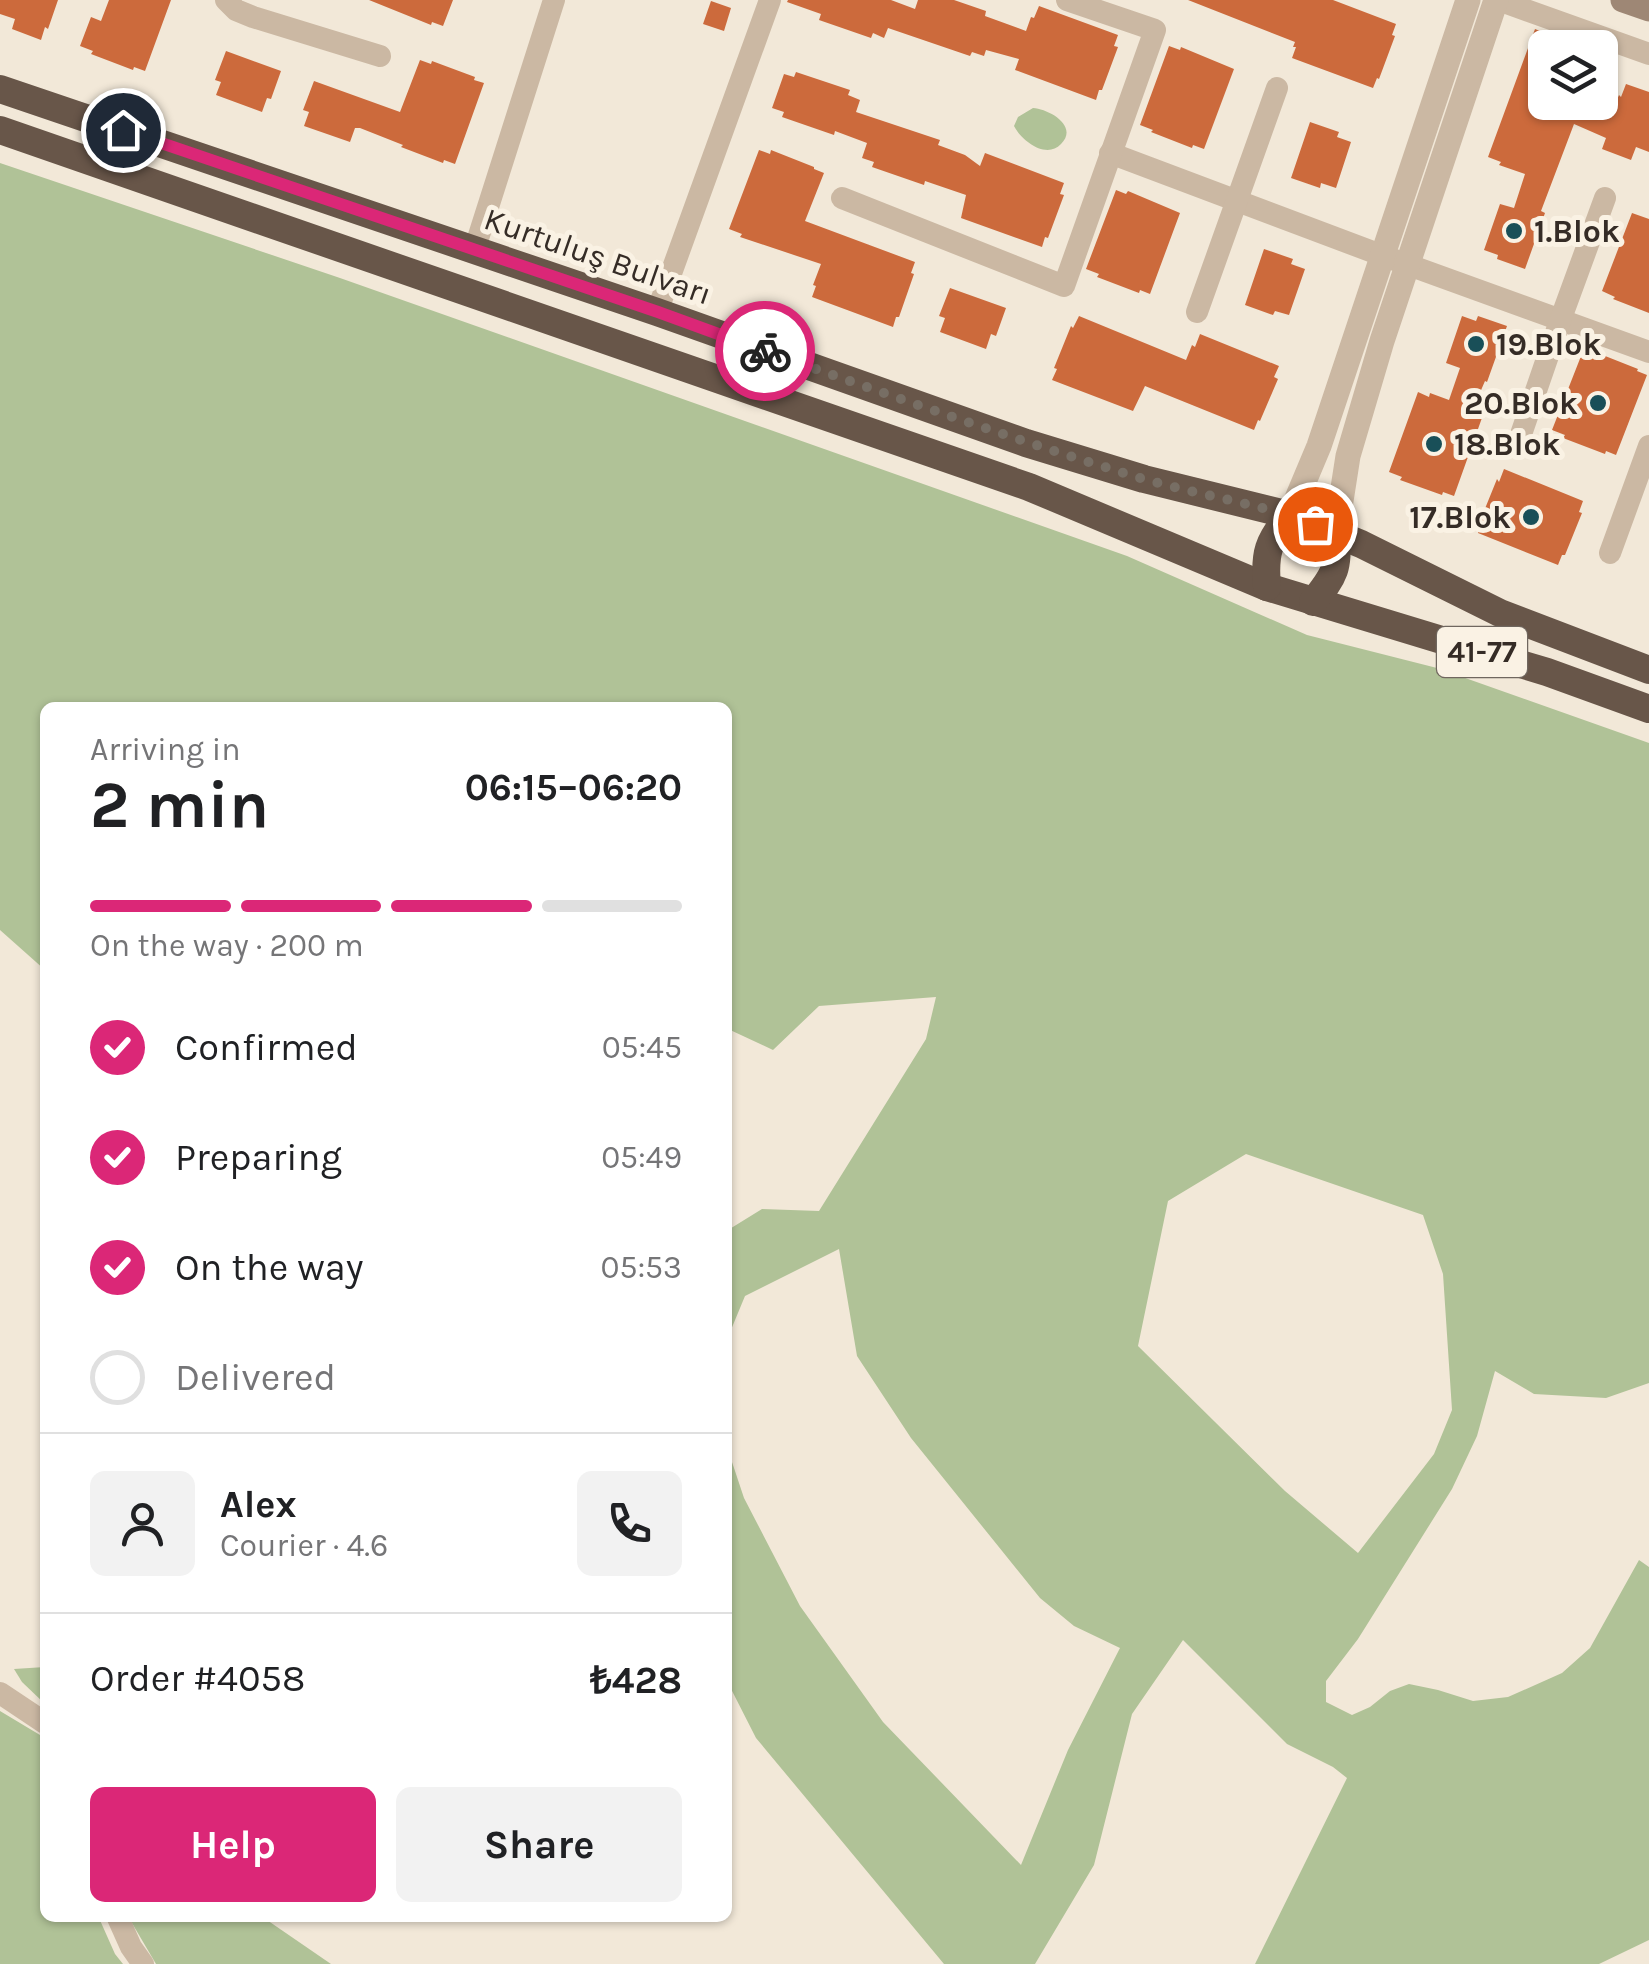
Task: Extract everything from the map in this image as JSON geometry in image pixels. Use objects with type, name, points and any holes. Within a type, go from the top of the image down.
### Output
[{"type":"highway","name":"Kurtuluş Bulvarı","points":[[0,89],[658,312],[1026,443],[1144,479],[1290,515]]},
{"type":"highway","points":[[0,130],[1029,487],[1266,587],[1313,602],[1334,576],[1338,564],[1336,533],[1290,515],[1270,541],[1266,587]]},
{"type":"highway","name":"41-77","points":[[1336,533],[1500,612],[1649,670]]},
{"type":"highway","name":"41-77","points":[[1313,602],[1500,657],[1649,709]]},
{"type":"main road","points":[[1623,0],[1649,9]]},
{"type":"street","points":[[226,0],[236,10],[254,17],[380,56]]},
{"type":"street","points":[[474,251],[554,0]]},
{"type":"street","points":[[658,312],[770,0]]},
{"type":"street","points":[[842,198],[1064,286],[1155,30],[1066,0]]},
{"type":"street","points":[[1290,515],[1318,446],[1468,0]]},
{"type":"street","points":[[1336,533],[1348,456],[1407,264],[1497,0],[1649,54]]},
{"type":"street","points":[[1197,312],[1277,88]]},
{"type":"street","points":[[1110,154],[1649,352]]},
{"type":"street","points":[[1518,443],[1605,198]]},
{"type":"street","points":[[1610,553],[1641,491],[1649,446]]},
{"type":"street","points":[[0,1694],[40,1720]]},
{"type":"street","points":[[120,1922],[142,1964]]},
{"type":"green space","points":[[1033,108],[1054,115],[1064,125],[1066,137],[1055,148],[1034,146],[1014,126],[1018,117]]},
{"type":"green space","points":[[0,163],[340,278],[1127,556],[1307,635],[1437,668],[1649,743],[1649,1383],[1606,1398],[1534,1394],[1495,1371],[1477,1436],[1452,1489],[1358,1639],[1326,1681],[1326,1702],[1352,1715],[1409,1684],[1473,1701],[1508,1697],[1562,1673],[1590,1648],[1639,1560],[1649,1567],[1649,1940],[1599,1964],[1255,1964],[1347,1778],[1287,1744],[1183,1640],[1132,1714],[1094,1865],[1035,1964],[944,1964],[756,1738],[732,1691],[732,1462],[744,1498],[800,1606],[883,1722],[1021,1865],[1068,1750],[1120,1648],[1074,1626],[1040,1598],[911,1438],[857,1356],[839,1249],[745,1296],[732,1327],[732,1228],[762,1209],[819,1211],[926,1039],[936,997],[819,1006],[773,1050],[732,1031],[732,702],[40,702],[40,966],[0,930]],"holes":[[[1246,1154],[1423,1215],[1443,1274],[1452,1410],[1434,1454],[1358,1553],[1285,1491],[1138,1346],[1168,1201]]]},
{"type":"green space","points":[[40,1667],[40,1699],[22,1682],[14,1669]]},
{"type":"green space","points":[[0,1711],[40,1735],[40,1922],[101,1922],[123,1964],[0,1964]]},
{"type":"green space","points":[[131,1922],[270,1922],[331,1964],[156,1964]]},
{"type":"building","points":[[0,0],[58,0],[41,40],[12,29],[15,19],[0,14]]},
{"type":"building","points":[[109,0],[171,0],[145,71],[91,54],[93,51],[80,46],[91,17],[101,21]]},
{"type":"building","points":[[369,0],[453,0],[443,26],[432,22],[431,25]]},
{"type":"building","points":[[788,0],[891,0],[915,9],[918,0],[954,0],[1026,31],[1039,6],[1118,35],[1114,46],[1118,47],[1096,100],[1015,70],[1019,59],[986,50],[984,56],[972,52],[970,56],[888,28],[884,38],[873,33],[871,38],[819,20],[821,14]]},
{"type":"building","points":[[1188,0],[1333,0],[1396,24],[1392,35],[1395,36],[1373,88],[1292,58],[1295,42]]},
{"type":"building","points":[[711,1],[731,8],[724,31],[703,24]]},
{"type":"building","points":[[1169,46],[1180,50],[1181,47],[1234,69],[1204,149],[1193,145],[1192,148],[1140,125]]},
{"type":"building","points":[[1528,48],[1528,120],[1618,120],[1618,97],[1626,84],[1649,92],[1649,152],[1636,147],[1631,160],[1602,149],[1606,138],[1574,124],[1541,211],[1545,213],[1525,269],[1484,250],[1500,204],[1514,208],[1525,174],[1488,157]]},
{"type":"building","points":[[226,51],[281,71],[262,112],[216,95],[221,82],[215,80]]},
{"type":"building","points":[[420,60],[431,64],[432,61],[484,83],[455,164],[444,160],[443,163],[360,128],[355,128],[350,142],[304,126],[309,112],[303,110],[314,81],[400,112]]},
{"type":"building","points":[[796,72],[850,90],[848,95],[860,100],[856,112],[940,140],[938,145],[965,155],[980,166],[985,153],[1064,183],[1060,194],[1064,195],[1042,247],[961,218],[966,195],[872,167],[874,162],[862,158],[867,143],[782,117],[784,112],[772,108],[784,74],[794,77]]},
{"type":"building","points":[[1310,122],[1339,132],[1337,137],[1351,142],[1336,188],[1321,183],[1320,188],[1291,178]]},
{"type":"building","points":[[759,150],[770,154],[771,150],[824,173],[805,221],[915,262],[893,327],[812,297],[821,264],[740,237],[742,234],[729,229]]},
{"type":"building","points":[[1116,190],[1126,194],[1128,191],[1180,213],[1150,294],[1097,277],[1099,274],[1086,269]]},
{"type":"building","points":[[1632,213],[1649,219],[1649,313],[1602,291]]},
{"type":"building","points":[[1264,249],[1293,259],[1291,264],[1305,269],[1289,315],[1275,311],[1273,315],[1245,305]]},
{"type":"building","points":[[950,288],[1006,308],[996,336],[991,334],[986,349],[940,332],[945,318],[939,316]]},
{"type":"building","points":[[1079,316],[1186,360],[1200,334],[1279,366],[1274,377],[1278,379],[1260,421],[1254,430],[1145,386],[1133,411],[1052,380],[1071,326]]},
{"type":"building","points":[[1462,316],[1476,321],[1478,316],[1507,326],[1472,411],[1483,415],[1454,496],[1400,480],[1402,477],[1389,472],[1418,392],[1449,400],[1460,368],[1446,363]]},
{"type":"building","name":"20.Blok","points":[[1583,351],[1594,355],[1595,352],[1647,375],[1616,455],[1563,438],[1565,435],[1552,430]]},
{"type":"building","name":"17.Blok","points":[[1504,469],[1583,501],[1579,512],[1582,513],[1558,565],[1478,533]]},
{"type":"way so far","points":[[765,351],[1026,443],[1315,524]]},
{"type":"place","name":"1.Blok","points":[[1514,231]]},
{"type":"place","name":"19.Blok","points":[[1476,344]]},
{"type":"place","name":"20.Blok","points":[[1598,403]]},
{"type":"place","name":"18.Blok","points":[[1434,444]]},
{"type":"place","name":"17.Blok","points":[[1531,517]]},
{"type":"route","points":[[123,130],[765,351]]}]
